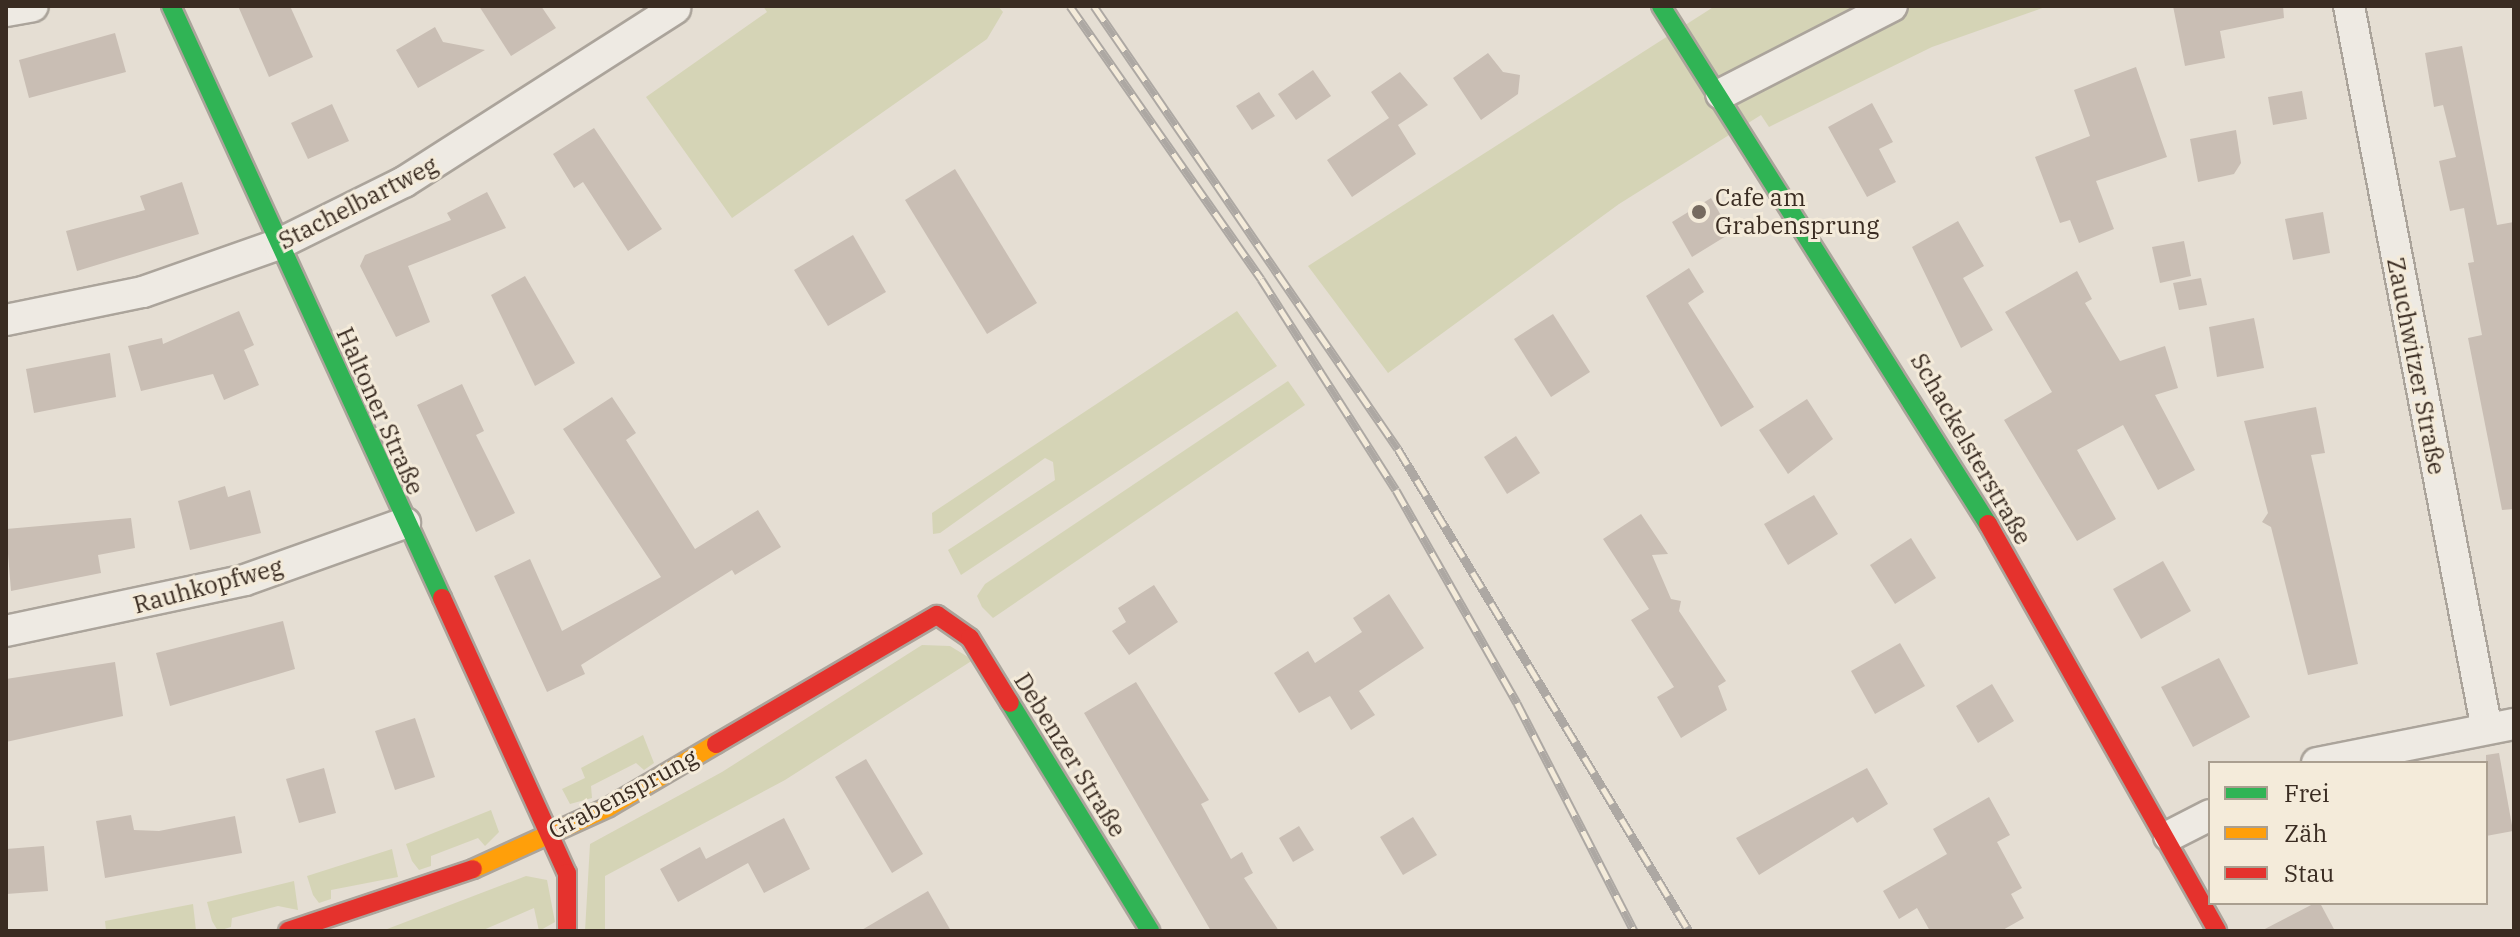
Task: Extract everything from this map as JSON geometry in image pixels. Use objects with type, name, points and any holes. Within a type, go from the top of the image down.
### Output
[{"type":"street","points":[[6,11],[33,6]]},
{"type":"street","name":"Haltoner Straße","points":[[171,6],[546,835],[567,873],[567,931]]},
{"type":"street","name":"Schackelsterstraße","points":[[1661,6],[1721,94],[1912,394],[2169,836],[2217,931]]},
{"type":"street","points":[[1721,94],[1892,6]]},
{"type":"street","name":"Zauchwitzer Straße","points":[[2349,6],[2500,725]]},
{"type":"street","name":"Stachelbartweg","points":[[6,320],[143,292],[279,244],[429,167],[675,9]]},
{"type":"street","name":"Rauhkopfweg","points":[[6,631],[245,580],[405,523]]},
{"type":"street","name":"Grabensprung","points":[[288,931],[468,871],[609,807],[937,615]]},
{"type":"street","name":"Debenzer Straße","points":[[937,615],[970,638],[1150,931]]},
{"type":"street","points":[[2327,761],[2500,725]]},
{"type":"street","points":[[2169,836],[2208,816]]},
{"type":"green space","points":[[763,6],[998,6],[1003,12],[987,39],[732,218],[646,97],[767,12]]},
{"type":"green space","points":[[1715,6],[2048,6],[1932,47],[1769,127],[1761,115],[1619,204],[1388,373],[1308,266]]},
{"type":"green space","points":[[1237,311],[1277,366],[961,575],[948,550],[1055,480],[1053,462],[1045,458],[940,533],[933,534],[932,513]]},
{"type":"green space","points":[[1288,381],[1305,405],[993,618],[982,607],[977,596],[985,584]]},
{"type":"green space","points":[[922,645],[950,646],[973,660],[785,780],[605,876],[605,931],[585,931],[590,844],[722,772]]},
{"type":"green space","points":[[643,735],[654,763],[644,770],[636,763],[591,786],[592,798],[570,804],[562,789],[585,778],[581,768]]},
{"type":"green space","points":[[491,810],[499,832],[485,846],[478,838],[431,856],[431,866],[419,870],[412,861],[406,844]]},
{"type":"green space","points":[[392,849],[398,877],[331,890],[331,899],[319,903],[313,895],[307,876]]},
{"type":"green space","points":[[526,876],[547,880],[555,922],[539,931],[534,908],[481,931],[382,931]]},
{"type":"green space","points":[[294,881],[298,910],[278,906],[232,918],[231,927],[218,931],[212,921],[207,902]]},
{"type":"green space","points":[[193,904],[196,931],[106,931],[105,921]]},
{"type":"building","points":[[238,6],[290,6],[313,57],[269,77]]},
{"type":"building","points":[[479,6],[541,6],[556,28],[511,56]]},
{"type":"building","points":[[2173,6],[2283,6],[2284,18],[2220,31],[2225,58],[2185,66]]},
{"type":"building","points":[[435,27],[443,42],[485,50],[418,88],[396,50]]},
{"type":"building","points":[[115,33],[126,72],[29,98],[19,60]]},
{"type":"building","points":[[2462,46],[2497,225],[2514,222],[2514,509],[2502,510],[2468,338],[2482,335],[2468,263],[2474,262],[2464,208],[2450,211],[2439,161],[2456,157],[2443,105],[2434,107],[2425,53]]},
{"type":"building","points":[[1488,53],[1503,72],[1520,75],[1518,94],[1481,120],[1453,78]]},
{"type":"building","points":[[2136,67],[2167,157],[2096,181],[2114,229],[2079,243],[2070,220],[2060,223],[2035,157],[2090,136],[2074,90]]},
{"type":"building","points":[[1313,70],[1331,96],[1296,120],[1278,94]]},
{"type":"building","points":[[1400,72],[1428,105],[1398,125],[1416,154],[1352,197],[1327,160],[1389,118],[1371,92]]},
{"type":"building","points":[[2302,91],[2307,119],[2273,125],[2268,97]]},
{"type":"building","points":[[1259,92],[1275,116],[1252,130],[1236,106]]},
{"type":"building","points":[[1872,103],[1893,142],[1879,149],[1896,182],[1867,197],[1828,127]]},
{"type":"building","points":[[332,104],[349,141],[308,159],[291,123]]},
{"type":"building","points":[[594,128],[662,229],[628,251],[583,182],[574,188],[553,154]]},
{"type":"building","points":[[2236,130],[2241,163],[2234,174],[2198,182],[2190,139]]},
{"type":"building","points":[[955,169],[1037,303],[987,334],[905,200]]},
{"type":"building","points":[[182,182],[199,234],[77,271],[66,231],[145,210],[140,196]]},
{"type":"building","points":[[487,192],[506,228],[408,266],[430,322],[396,337],[360,266],[365,255],[451,220],[447,213]]},
{"type":"building","points":[[1711,198],[1731,233],[1692,257],[1672,222]]},
{"type":"building","points":[[2323,212],[2330,253],[2293,260],[2285,219]]},
{"type":"building","points":[[1958,221],[1984,266],[1963,278],[1993,330],[1961,348],[1912,247]]},
{"type":"building","points":[[853,235],[886,292],[828,326],[794,270]]},
{"type":"building","points":[[2184,241],[2191,276],[2160,283],[2152,247]]},
{"type":"building","points":[[1689,268],[1704,292],[1688,303],[1754,407],[1721,427],[1646,296]]},
{"type":"building","points":[[2077,271],[2092,299],[2085,303],[2120,361],[2165,346],[2178,388],[2155,395],[2195,470],[2158,490],[2123,425],[2077,450],[2116,519],[2077,541],[2004,420],[2052,392],[2005,312]]},
{"type":"building","points":[[525,276],[575,363],[535,386],[491,295]]},
{"type":"building","points":[[2201,278],[2207,305],[2179,310],[2173,283]]},
{"type":"building","points":[[239,311],[254,345],[244,350],[259,385],[224,400],[213,374],[141,391],[128,346],[162,338],[163,344]]},
{"type":"building","points":[[1553,314],[1590,372],[1551,397],[1514,339]]},
{"type":"building","points":[[2254,318],[2264,368],[2217,377],[2209,327]]},
{"type":"building","points":[[110,353],[116,397],[34,413],[26,369]]},
{"type":"building","points":[[462,384],[484,431],[476,435],[515,513],[476,532],[417,405]]},
{"type":"building","points":[[612,397],[636,433],[626,440],[695,549],[758,510],[781,547],[735,575],[732,570],[581,665],[585,674],[547,692],[494,576],[530,559],[562,631],[661,577],[563,429]]},
{"type":"building","points":[[1807,399],[1833,439],[1788,474],[1759,430]]},
{"type":"building","points":[[2316,407],[2325,453],[2311,455],[2358,664],[2308,675],[2271,527],[2262,522],[2268,513],[2244,421]]},
{"type":"building","points":[[1516,436],[1540,473],[1507,494],[1484,457]]},
{"type":"building","points":[[225,486],[228,497],[250,490],[261,533],[190,550],[178,501]]},
{"type":"building","points":[[1814,495],[1838,534],[1788,565],[1764,524]]},
{"type":"building","points":[[1641,514],[1668,554],[1652,555],[1671,599],[1681,601],[1679,611],[1726,681],[1718,686],[1727,710],[1681,738],[1657,697],[1674,687],[1631,620],[1649,609],[1603,539]]},
{"type":"building","points":[[131,518],[135,548],[98,555],[101,573],[11,591],[6,529]]},
{"type":"building","points":[[1911,538],[1936,578],[1895,604],[1870,565]]},
{"type":"building","points":[[2163,561],[2191,611],[2141,639],[2113,589]]},
{"type":"building","points":[[1154,585],[1178,622],[1129,655],[1112,631],[1126,622],[1118,608]]},
{"type":"building","points":[[1389,594],[1424,648],[1359,691],[1375,715],[1351,730],[1330,696],[1299,713],[1274,673],[1308,651],[1315,663],[1362,632],[1353,618]]},
{"type":"building","points":[[283,621],[295,669],[170,706],[156,653]]},
{"type":"building","points":[[1900,643],[1925,686],[1875,714],[1851,671]]},
{"type":"building","points":[[2219,658],[2250,717],[2193,747],[2161,687]]},
{"type":"building","points":[[115,662],[123,716],[6,742],[6,679]]},
{"type":"building","points":[[1136,682],[1209,800],[1201,804],[1231,859],[1242,852],[1253,873],[1244,878],[1279,931],[1211,931],[1084,713]]},
{"type":"building","points":[[1992,684],[2014,721],[1978,743],[1956,706]]},
{"type":"building","points":[[415,718],[435,777],[395,790],[375,731]]},
{"type":"building","points":[[2499,753],[2513,831],[2488,836],[2488,761],[2486,755]]},
{"type":"building","points":[[866,759],[923,854],[892,873],[835,777]]},
{"type":"building","points":[[324,768],[336,813],[299,823],[286,779]]},
{"type":"building","points":[[1867,768],[1888,804],[1857,823],[1853,817],[1759,875],[1736,838]]},
{"type":"building","points":[[1989,797],[2010,835],[1997,842],[2022,888],[2011,894],[2024,918],[2001,931],[1930,931],[1917,908],[1899,919],[1883,891],[1947,854],[1933,829]]},
{"type":"building","points":[[131,815],[134,830],[159,831],[235,816],[242,853],[105,878],[96,821]]},
{"type":"building","points":[[1413,817],[1437,855],[1403,875],[1380,837]]},
{"type":"building","points":[[784,818],[810,869],[764,893],[748,863],[678,902],[660,869],[700,847],[706,859]]},
{"type":"building","points":[[1299,826],[1314,850],[1293,862],[1279,838]]},
{"type":"building","points":[[44,846],[48,891],[6,894],[6,849]]},
{"type":"building","points":[[928,891],[951,931],[860,931]]},
{"type":"building","points":[[2311,905],[2321,905],[2335,931],[2261,931]]},
{"type":"railway","points":[[1070,6],[1261,279],[1396,490],[1517,703],[1634,931]]},
{"type":"railway","points":[[1094,6],[1398,449],[1689,931]]},
{"type":"traffic: fast","points":[[171,6],[442,598]]},
{"type":"traffic: fast","points":[[1661,6],[1988,524]]},
{"type":"traffic: fast","points":[[1010,703],[1150,931]]},
{"type":"traffic: slow","points":[[473,869],[609,807],[716,744]]},
{"type":"traffic: jam","points":[[1988,524],[2217,931]]},
{"type":"traffic: jam","points":[[442,598],[567,873],[567,931]]},
{"type":"traffic: jam","points":[[716,744],[937,615],[970,638],[1010,703]]},
{"type":"traffic: jam","points":[[288,931],[473,869]]},
{"type":"place","name":"Cafe am Grabensprung","points":[[1699,212]]}]
